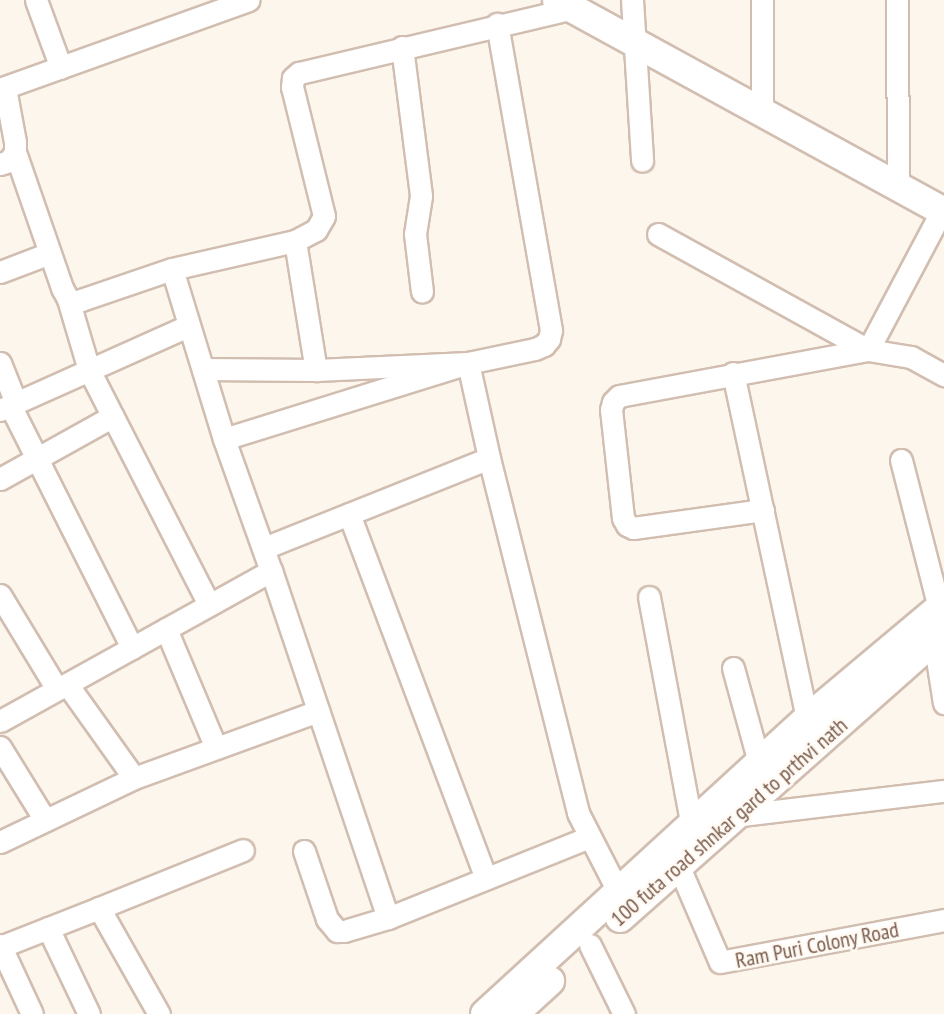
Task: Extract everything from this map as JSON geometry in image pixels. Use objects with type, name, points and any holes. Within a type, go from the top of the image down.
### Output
[{"type":"street","points":[[36,0],[61,68]]},
{"type":"street","points":[[209,606],[89,370],[68,299],[7,158],[15,142],[2,88],[249,0]]},
{"type":"street","points":[[632,0],[642,161]]},
{"type":"street","points":[[762,0],[762,113]]},
{"type":"street","points":[[897,0],[898,187]]},
{"type":"street","points":[[68,299],[74,302],[172,269],[295,241],[316,230],[324,216],[292,87],[293,78],[306,71],[497,24],[564,4],[943,211],[868,350]]},
{"type":"street","points":[[224,439],[468,363],[544,345],[549,339],[551,330],[497,24]]},
{"type":"street","points":[[402,47],[421,196],[415,225],[422,292]]},
{"type":"street","points":[[658,234],[868,350]]},
{"type":"street","points":[[295,241],[316,370]]},
{"type":"street","points":[[0,272],[50,253]]},
{"type":"street","points":[[172,269],[224,439],[264,548],[387,918]]},
{"type":"street","points":[[9,406],[188,326]]},
{"type":"street","points":[[763,510],[633,528],[623,518],[611,410],[613,402],[619,396],[733,373],[868,350],[911,357],[944,375]]},
{"type":"street","points":[[0,363],[9,406],[132,648]]},
{"type":"street","points":[[203,369],[316,370],[468,363]]},
{"type":"street","points":[[468,363],[489,458],[572,793],[589,837],[619,893]]},
{"type":"street","points":[[733,373],[807,719]]},
{"type":"street","points":[[0,479],[113,416]]},
{"type":"street","points":[[264,548],[489,458]]},
{"type":"street","points":[[902,460],[940,621],[944,703]]},
{"type":"street","points":[[350,514],[486,878]]},
{"type":"street","points":[[0,721],[271,571]]},
{"type":"street","points":[[649,597],[693,826]]},
{"type":"street","points":[[2,601],[62,687],[134,778]]},
{"type":"street","points":[[485,1014],[760,766],[807,719],[940,621]]},
{"type":"street","name":"100 futa road shnkar gard to prthvi nath","points":[[514,1014],[733,816],[767,789],[940,621]]},
{"type":"street","points":[[166,629],[216,748]]},
{"type":"street","points":[[733,668],[760,766]]},
{"type":"street","points":[[0,842],[134,778],[318,711]]},
{"type":"street","points":[[0,747],[45,820]]},
{"type":"street","points":[[733,816],[944,792]]},
{"type":"street","points":[[304,852],[327,919],[337,931],[387,918],[589,837]]},
{"type":"street","points":[[32,1014],[0,946],[243,850]]},
{"type":"street","name":"Ram Puri Colony Road","points":[[679,867],[720,962],[944,920]]},
{"type":"street","points":[[99,908],[159,1014]]},
{"type":"street","points":[[48,928],[89,1014]]},
{"type":"street","points":[[590,945],[624,1014]]}]
